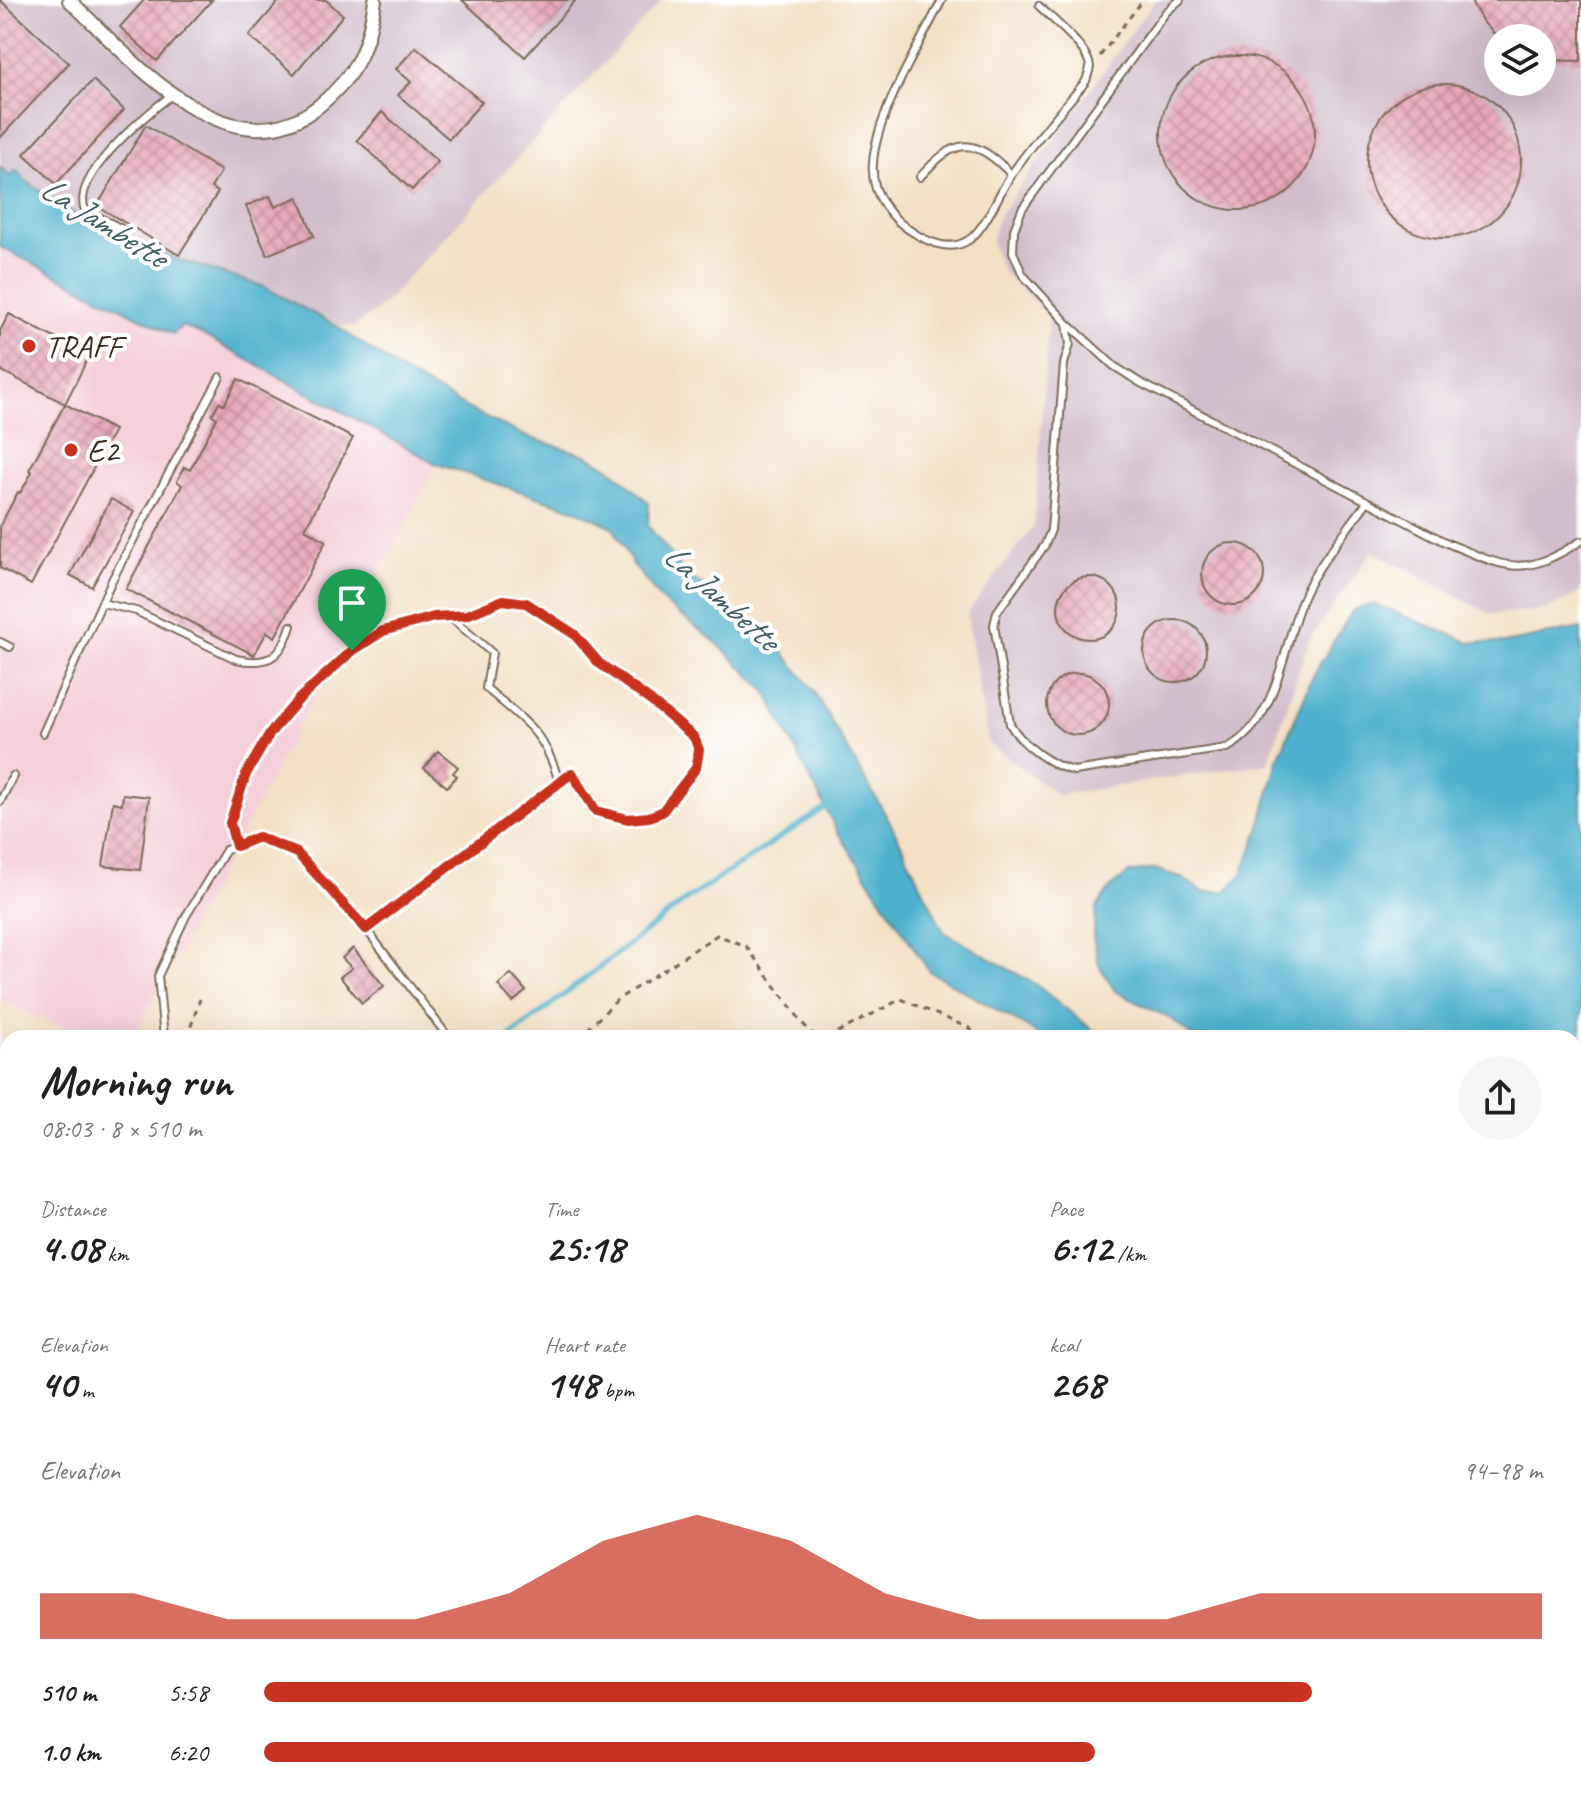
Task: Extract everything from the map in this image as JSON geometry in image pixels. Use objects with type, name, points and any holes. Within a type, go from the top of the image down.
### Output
[{"type":"street","points":[[69,0],[173,94],[218,122],[234,126],[280,126],[298,120],[339,89],[357,65],[370,36],[375,0]]},
{"type":"lane","points":[[942,0],[890,104],[872,163],[875,184],[890,216],[920,237],[940,246],[970,239],[1011,174],[1086,81],[1090,69],[1087,57],[1039,6]]},
{"type":"lane","points":[[1180,0],[1166,12],[1022,209],[1014,230],[1013,252],[1023,275],[1092,348],[1139,382],[1447,543],[1496,563],[1522,568],[1555,558],[1581,541]]},
{"type":"lane","points":[[120,228],[85,210],[84,189],[105,157],[127,132],[173,94]]},
{"type":"lane","points":[[920,177],[947,151],[977,147],[989,152],[1011,174]]},
{"type":"lane","points":[[1067,323],[1070,344],[1064,364],[1051,530],[1045,545],[997,612],[994,625],[1010,724],[1015,733],[1061,768],[1074,771],[1227,748],[1237,742],[1247,733],[1270,699],[1304,594],[1367,502]]},
{"type":"lane","points":[[43,733],[102,603],[220,377]]},
{"type":"lane","points":[[236,846],[230,823],[246,774],[270,733],[300,698],[352,651],[383,631],[434,617],[467,615],[503,600],[526,603],[574,634],[599,663],[694,737],[699,750],[696,768],[662,812],[628,819],[596,811],[572,773],[366,929]]},
{"type":"lane","points":[[102,603],[136,611],[236,659],[254,663],[277,654],[291,626]]},
{"type":"lane","points":[[449,616],[492,653],[486,688],[536,731],[554,763],[559,783]]},
{"type":"lane","points":[[0,642],[10,647]]},
{"type":"lane","points":[[0,802],[13,776]]},
{"type":"lane","points":[[163,1030],[158,976],[186,916],[226,850],[258,837],[297,853],[366,929],[443,1030]]},
{"type":"path","points":[[1090,69],[1143,0]]},
{"type":"path","points":[[587,1030],[617,1000],[717,935],[746,946],[809,1030]]},
{"type":"path","points":[[190,1030],[200,999]]},
{"type":"path","points":[[842,1030],[901,999],[972,1030]]},
{"type":"shaded area","points":[[0,0],[662,0],[384,304],[353,327],[335,325],[262,286],[176,259],[78,216],[26,181],[17,171],[10,176],[0,167]]},
{"type":"shaded area","points":[[1155,0],[1581,0],[1581,592],[1547,610],[1490,614],[1372,551],[1309,641],[1268,763],[1057,795],[988,743],[967,613],[1034,526],[1049,315],[1003,272],[991,242],[998,217]]},
{"type":"shaded area","points":[[0,247],[201,334],[437,464],[137,1030],[70,1030],[0,1001]]},
{"type":"water","points":[[0,167],[10,176],[16,170],[26,181],[78,216],[176,259],[262,286],[335,325],[403,372],[473,411],[527,437],[586,455],[609,467],[649,503],[648,526],[685,572],[780,648],[813,690],[891,824],[944,932],[1035,984],[1093,1030],[1031,1030],[929,971],[837,831],[765,690],[718,644],[662,601],[632,563],[613,527],[574,509],[437,464],[201,334],[182,326],[173,334],[0,247]]},
{"type":"water","points":[[1375,604],[1469,642],[1504,643],[1581,628],[1581,1030],[1185,1030],[1173,1020],[1115,991],[1099,965],[1093,937],[1097,907],[1110,888],[1129,873],[1155,869],[1180,877],[1204,892],[1226,891],[1241,876],[1260,827],[1279,756],[1315,672],[1353,610]]},
{"type":"building","points":[[0,0],[69,63],[0,138]]},
{"type":"building","points":[[144,0],[212,0],[157,61],[120,27]]},
{"type":"building","points":[[280,0],[326,0],[343,15],[294,74],[249,36]]},
{"type":"building","points":[[462,0],[576,0],[525,57]]},
{"type":"building","points":[[1470,0],[1581,0],[1581,61],[1556,60],[1556,24],[1483,22]]},
{"type":"building","points":[[416,47],[482,102],[449,139],[398,95],[411,82],[396,69]]},
{"type":"building","points":[[1238,56],[1267,62],[1292,79],[1309,104],[1315,133],[1309,162],[1292,187],[1267,204],[1238,210],[1209,204],[1184,187],[1167,162],[1161,133],[1167,104],[1184,79],[1209,62]]},
{"type":"building","points":[[93,80],[124,110],[56,184],[24,154]]},
{"type":"building","points":[[1429,85],[1459,85],[1487,97],[1508,118],[1520,146],[1520,176],[1508,204],[1487,225],[1459,237],[1429,237],[1401,225],[1380,204],[1368,176],[1368,146],[1380,118],[1401,97]]},
{"type":"building","points":[[382,112],[438,162],[412,190],[357,140]]},
{"type":"building","points":[[146,125],[221,171],[211,188],[218,192],[179,255],[97,206]]},
{"type":"building","points":[[270,196],[275,207],[298,197],[314,236],[267,255],[246,206]]},
{"type":"building","name":"TRAFF","points":[[9,314],[89,356],[65,404],[0,370],[0,331]]},
{"type":"building","points":[[238,379],[353,438],[305,529],[326,541],[275,637],[267,632],[254,655],[126,589],[182,485],[177,481],[184,467],[190,470],[217,418],[212,415],[219,402],[224,405]]},
{"type":"building","points":[[65,404],[114,430],[31,585],[0,568],[0,526],[32,472],[29,470]]},
{"type":"building","points":[[111,499],[134,512],[92,587],[70,575]]},
{"type":"building","points":[[1233,543],[1245,545],[1255,552],[1262,562],[1262,586],[1255,596],[1245,603],[1233,605],[1221,603],[1211,596],[1204,586],[1202,574],[1204,562],[1211,552],[1221,545]]},
{"type":"building","points":[[1089,577],[1101,579],[1111,586],[1118,596],[1118,620],[1111,630],[1101,637],[1089,639],[1077,637],[1067,630],[1060,620],[1058,608],[1060,596],[1067,586],[1077,579]]},
{"type":"building","points":[[1175,620],[1187,622],[1197,629],[1204,639],[1204,663],[1197,673],[1187,680],[1175,682],[1163,680],[1153,673],[1146,663],[1144,651],[1146,639],[1153,629],[1163,622]]},
{"type":"building","points":[[1078,673],[1090,675],[1100,682],[1107,692],[1107,716],[1100,726],[1090,733],[1078,735],[1066,733],[1056,726],[1049,716],[1047,704],[1049,692],[1056,682],[1066,675]]},
{"type":"building","points":[[438,751],[458,767],[453,773],[457,776],[447,787],[424,768]]},
{"type":"building","points":[[123,794],[149,797],[140,870],[103,866],[113,802],[122,804]]},
{"type":"building","points":[[353,948],[384,986],[362,1003],[340,977],[352,968],[342,958]]},
{"type":"building","points":[[511,974],[526,991],[513,1002],[498,985]]},
{"type":"waterway","points":[[518,1030],[690,897],[831,804]]},
{"type":"place","name":"TRAFF","points":[[29,346]]},
{"type":"place","name":"E2","points":[[71,450]]},
{"type":"route","points":[[503,600],[526,603],[574,634],[599,663],[694,737],[699,750],[696,768],[662,812],[628,819],[596,811],[572,773],[366,929],[297,853],[258,837],[236,846],[230,823],[246,774],[270,733],[300,698],[352,651],[383,631],[434,617],[467,615],[503,600]]},
{"type":"water label","name":"La Jambette","points":[[104,221]]},
{"type":"water label","name":"La Jambette","points":[[722,596]]}]
